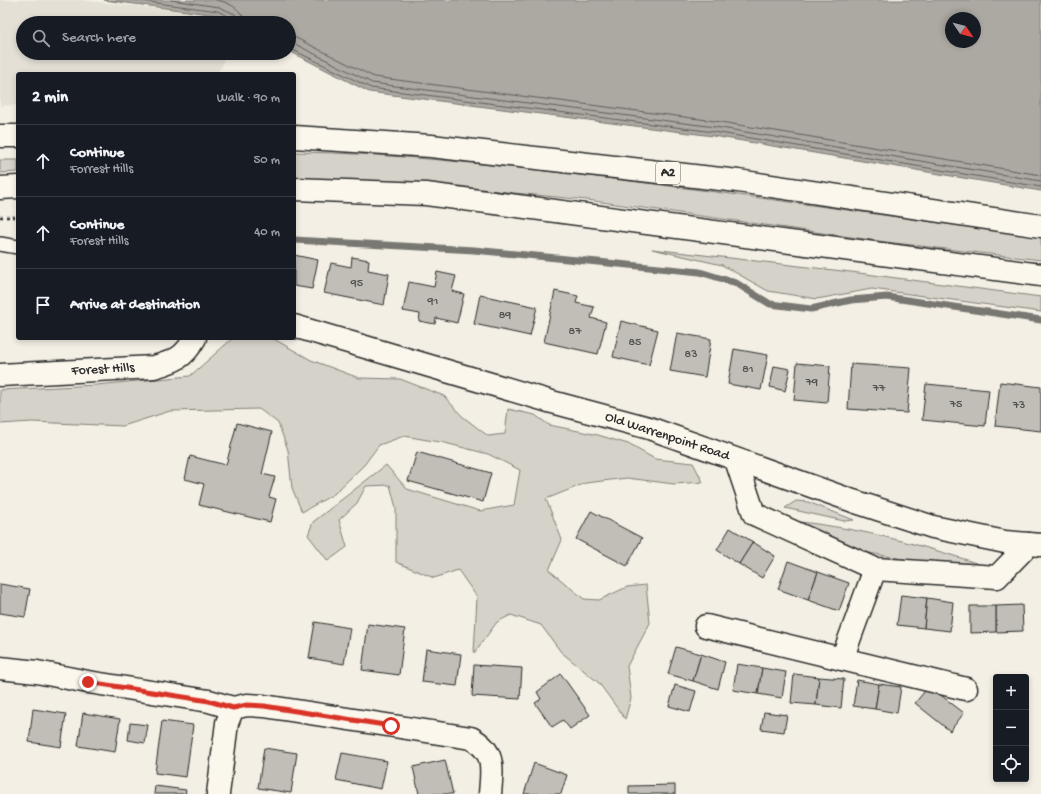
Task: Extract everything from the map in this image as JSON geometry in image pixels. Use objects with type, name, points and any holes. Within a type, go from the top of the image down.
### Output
[{"type":"main road","points":[[0,136],[16,136]]},
{"type":"main road","name":"A2","points":[[296,137],[431,146],[738,181],[1041,226]]},
{"type":"main road","points":[[0,188],[16,187]]},
{"type":"main road","points":[[296,189],[426,194],[1041,275]]},
{"type":"main road","name":"Old Warrenpoint Road","points":[[296,327],[552,402],[649,428],[736,460],[934,527],[1005,542],[1035,544]]},
{"type":"main road","name":"Forest Hills","points":[[0,375],[154,367],[173,362],[187,352],[194,340]]},
{"type":"main road","points":[[736,460],[754,514],[875,569],[997,577],[1035,544]]},
{"type":"main road","points":[[842,659],[875,569]]},
{"type":"main road","points":[[706,626],[966,689]]},
{"type":"main road","points":[[0,668],[37,672],[88,682],[209,701],[233,708],[247,705],[264,706],[472,738],[484,745],[490,758],[492,773],[490,794]]},
{"type":"main road","points":[[218,794],[227,723],[233,708]]},
{"type":"lane","points":[[0,244],[16,247]]},
{"type":"path","points":[[0,217],[16,217]]},
{"type":"shaded area","points":[[0,0],[80,0],[218,16],[16,16],[16,60],[223,60],[222,66],[218,72],[16,72],[16,105],[0,106]]},
{"type":"shaded area","points":[[296,152],[365,154],[473,163],[544,171],[753,197],[1041,237],[1041,260],[886,242],[587,200],[432,185],[296,178]]},
{"type":"shaded area","points":[[0,160],[16,160],[16,172],[0,173]]},
{"type":"shaded area","points":[[652,249],[851,272],[1041,297],[1041,312],[872,289],[817,299],[768,291],[722,265]]},
{"type":"shaded area","points":[[231,340],[276,340],[311,360],[359,378],[400,379],[444,396],[462,416],[488,436],[505,434],[508,409],[535,415],[549,425],[598,435],[628,444],[655,459],[693,463],[703,482],[674,484],[627,478],[586,483],[546,499],[562,540],[549,570],[584,599],[599,600],[627,587],[646,585],[650,623],[627,666],[631,698],[625,719],[599,683],[561,652],[541,625],[511,615],[497,622],[474,653],[477,597],[458,570],[434,578],[396,562],[396,508],[390,485],[366,486],[357,503],[339,520],[347,547],[328,561],[308,535],[313,522],[386,465],[407,489],[480,511],[514,505],[520,470],[488,454],[445,443],[404,436],[379,445],[364,465],[334,494],[302,512],[292,488],[288,450],[278,423],[259,409],[170,411],[123,426],[32,422],[0,424],[0,390],[96,385],[190,376]]},
{"type":"shaded area","points":[[796,501],[808,502],[854,520],[844,521],[785,508]]},
{"type":"shaded area","points":[[781,520],[833,526],[859,531],[909,543],[985,566],[947,567],[853,550]]},
{"type":"water","points":[[104,0],[1041,0],[1041,191],[713,136],[369,92],[296,55],[296,16],[219,16]]},
{"type":"building","points":[[296,255],[318,260],[312,289],[296,286]]},
{"type":"building","points":[[352,257],[369,260],[368,270],[389,274],[384,305],[324,293],[331,263],[351,267]]},
{"type":"building","points":[[437,272],[456,276],[452,291],[464,294],[457,323],[436,318],[435,324],[419,321],[420,314],[403,311],[409,282],[434,287]]},
{"type":"building","points":[[555,291],[578,296],[576,303],[594,307],[591,318],[606,322],[598,354],[544,342]]},
{"type":"building","points":[[480,295],[537,307],[530,336],[474,324]]},
{"type":"building","points":[[621,321],[658,330],[649,365],[613,357]]},
{"type":"building","points":[[677,333],[711,339],[705,377],[670,371]]},
{"type":"building","points":[[734,349],[768,355],[761,390],[728,384]]},
{"type":"building","points":[[797,363],[830,366],[827,403],[794,400]]},
{"type":"building","points":[[851,364],[911,368],[907,413],[848,409]]},
{"type":"building","points":[[774,366],[790,369],[785,391],[770,387]]},
{"type":"building","points":[[1000,382],[1041,387],[1041,431],[995,426]]},
{"type":"building","points":[[926,384],[989,390],[985,426],[922,420]]},
{"type":"building","points":[[237,423],[272,432],[262,474],[275,477],[269,497],[276,499],[270,522],[199,505],[204,484],[185,479],[190,456],[226,465]]},
{"type":"building","points":[[417,452],[491,473],[483,502],[408,481]]},
{"type":"building","points":[[591,511],[642,538],[627,566],[576,539]]},
{"type":"building","points":[[730,528],[753,542],[739,564],[717,550]]},
{"type":"building","points":[[753,542],[775,556],[762,578],[739,564]]},
{"type":"building","points":[[788,561],[818,572],[808,600],[778,589]]},
{"type":"building","points":[[818,572],[849,583],[839,611],[808,600]]},
{"type":"building","points":[[0,584],[30,589],[25,617],[0,613]]},
{"type":"building","points":[[901,595],[927,598],[924,628],[897,625]]},
{"type":"building","points":[[927,598],[953,602],[950,631],[924,628]]},
{"type":"building","points":[[1022,605],[1023,631],[996,632],[996,606]]},
{"type":"building","points":[[970,606],[996,606],[996,632],[970,633]]},
{"type":"building","points":[[315,622],[350,628],[344,664],[309,658]]},
{"type":"building","points":[[368,624],[405,629],[399,675],[362,670]]},
{"type":"building","points":[[676,647],[701,654],[693,681],[668,674]]},
{"type":"building","points":[[426,649],[461,654],[457,686],[422,682]]},
{"type":"building","points":[[701,654],[725,662],[718,689],[693,681]]},
{"type":"building","points":[[737,664],[762,668],[758,694],[733,690]]},
{"type":"building","points":[[474,665],[522,668],[520,699],[472,696]]},
{"type":"building","points":[[762,668],[786,672],[782,698],[758,694]]},
{"type":"building","points":[[561,674],[590,715],[570,729],[563,720],[552,727],[535,703],[541,699],[537,692]]},
{"type":"building","points":[[794,674],[819,677],[816,705],[791,703]]},
{"type":"building","points":[[819,677],[844,679],[841,708],[816,705]]},
{"type":"building","points":[[857,680],[879,684],[875,709],[853,706]]},
{"type":"building","points":[[879,684],[901,687],[897,713],[875,709]]},
{"type":"building","points":[[675,685],[696,691],[690,712],[669,706]]},
{"type":"building","points":[[929,686],[964,713],[950,731],[915,703]]},
{"type":"building","points":[[33,709],[66,714],[61,747],[29,742]]},
{"type":"building","points":[[764,712],[787,715],[784,732],[761,729]]},
{"type":"building","points":[[83,713],[120,719],[115,752],[78,746]]},
{"type":"building","points":[[162,721],[193,725],[186,777],[155,773]]},
{"type":"building","points":[[130,723],[148,725],[145,743],[128,740]]},
{"type":"building","points":[[264,748],[297,753],[291,793],[258,788]]},
{"type":"building","points":[[342,753],[387,761],[381,789],[336,780]]},
{"type":"building","points":[[445,760],[453,794],[419,794],[413,767]]},
{"type":"building","points":[[534,763],[567,775],[561,794],[524,794]]},
{"type":"building","points":[[675,785],[675,794],[629,794],[629,786]]},
{"type":"building","points":[[155,786],[186,790],[185,794],[154,794]]},
{"type":"waterway","points":[[296,240],[474,250],[700,272],[736,283],[770,304],[811,309],[851,300],[887,297],[1041,320]]},
{"type":"route","points":[[88,682],[209,701],[233,708],[247,705],[264,706],[391,726]]}]
